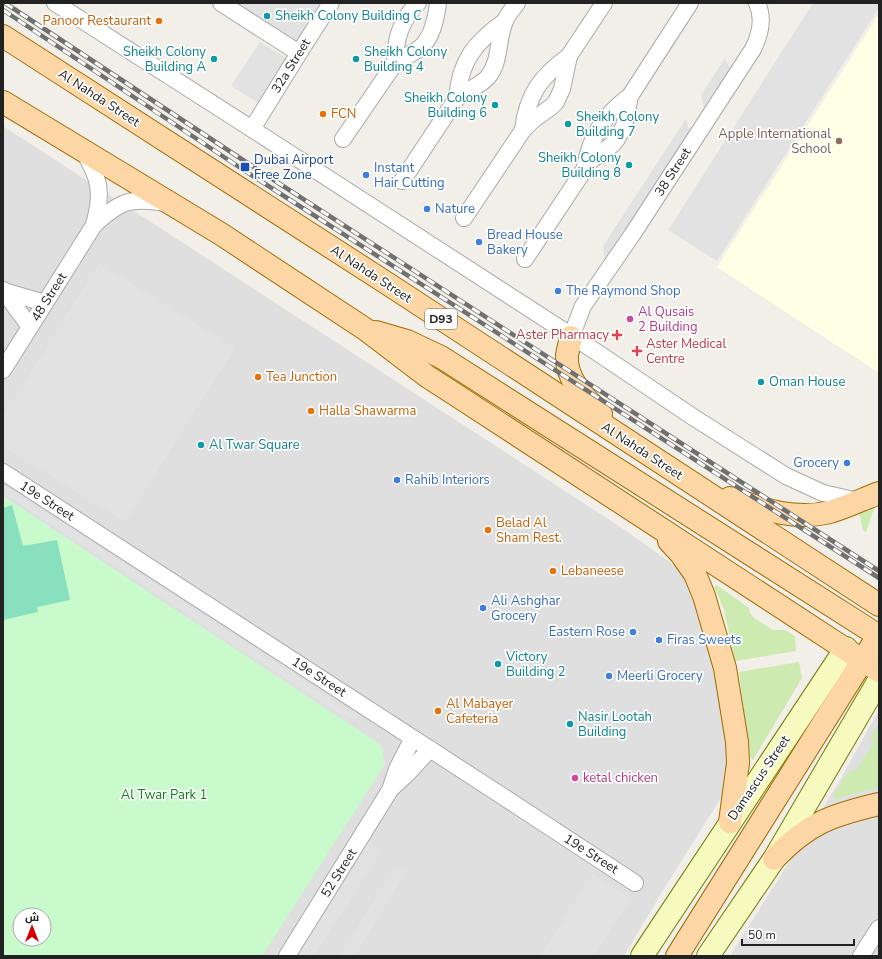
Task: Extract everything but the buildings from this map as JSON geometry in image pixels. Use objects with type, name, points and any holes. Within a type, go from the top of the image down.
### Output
[{"type":"main road","name":"Al Nahda Street","points":[[3,36],[878,604]]},
{"type":"main road","points":[[9,111],[82,150],[221,234],[365,329],[434,380],[863,660],[677,956]]},
{"type":"main road","points":[[365,329],[407,341],[441,358],[875,633]]},
{"type":"main road","points":[[571,336],[567,356],[571,377],[584,396],[626,441]]},
{"type":"main road","points":[[693,483],[758,508],[784,514],[800,515],[828,512],[879,494]]},
{"type":"main road","points":[[656,525],[681,554],[695,574],[704,596],[725,668],[737,742],[738,763],[730,822]]},
{"type":"main road","name":"Damascus Street","points":[[642,956],[730,822],[863,660],[875,633],[878,604]]},
{"type":"main road","points":[[708,956],[774,859],[879,680]]},
{"type":"main road","points":[[774,859],[786,846],[814,826],[846,812],[879,804]]},
{"type":"street","points":[[55,3],[252,129],[571,336],[688,414],[786,476],[823,493],[858,501]]},
{"type":"street","points":[[221,3],[299,53]]},
{"type":"street","name":"32a Street","points":[[252,129],[331,3]]},
{"type":"street","points":[[395,62],[397,39],[401,28],[406,18],[418,3]]},
{"type":"street","points":[[343,139],[395,62],[424,44],[434,23],[438,3]]},
{"type":"street","points":[[402,181],[458,98],[484,82],[492,70],[505,21],[517,3]]},
{"type":"street","points":[[523,130],[527,108],[537,87],[552,69],[569,56],[604,3]]},
{"type":"street","points":[[585,168],[590,146],[600,126],[614,109],[630,96],[690,3]]},
{"type":"street","name":"38 Street","points":[[571,336],[578,316],[586,302],[632,235],[753,49],[757,41],[760,25],[760,9],[757,3]]},
{"type":"street","points":[[458,98],[460,75],[470,53],[485,35],[505,21]]},
{"type":"street","points":[[464,218],[523,130],[556,102],[562,89],[569,56]]},
{"type":"street","points":[[525,259],[585,168],[595,157],[618,139],[624,126],[630,96]]},
{"type":"street","name":"48 Street","points":[[3,370],[94,225],[99,208],[100,193],[97,178],[91,163],[82,150]]},
{"type":"street","name":"48 Street","points":[[94,225],[114,208],[125,202],[138,199],[169,203]]},
{"type":"street","points":[[3,291],[45,303]]},
{"type":"street","points":[[3,291],[30,327]]},
{"type":"street","name":"19e Street","points":[[3,472],[635,883]]},
{"type":"street","name":"52 Street","points":[[287,956],[390,790],[413,738]]},
{"type":"street","name":"52 Street","points":[[390,790],[403,779],[430,749]]},
{"type":"street","points":[[861,956],[879,928]]},
{"type":"shaded area","points":[[231,3],[322,3],[295,45]]},
{"type":"shaded area","points":[[813,3],[879,3],[879,8],[717,261],[668,230]]},
{"type":"shaded area","name":"Apple International School","points":[[879,14],[879,373],[717,267]]},
{"type":"shaded area","points":[[260,42],[289,60],[260,104],[231,86]]},
{"type":"shaded area","points":[[725,58],[730,69],[704,107],[701,95]]},
{"type":"shaded area","points":[[686,119],[690,133],[605,264],[603,246]]},
{"type":"shaded area","points":[[3,126],[619,526],[670,562],[691,581],[704,617],[732,739],[726,790],[624,956],[3,956]]},
{"type":"shaded area","points":[[99,263],[235,348],[125,522],[3,446],[3,416]]},
{"type":"shaded area","points":[[3,484],[359,718],[352,719],[340,712],[337,712],[3,493]]},
{"type":"shaded area","points":[[879,710],[879,956],[730,956],[836,787]]},
{"type":"shaded area","points":[[368,842],[382,851],[314,956],[295,956]]},
{"type":"shaded area","points":[[409,867],[355,956],[339,956],[394,868]]},
{"type":"shaded area","points":[[593,874],[631,899],[594,956],[540,956]]},
{"type":"green space","name":"Al Twar Park 1","points":[[3,496],[381,745],[385,764],[262,956],[3,956]]},
{"type":"green space","points":[[12,505],[23,546],[57,540],[70,600],[37,607],[38,612],[3,620],[3,508]]},
{"type":"green space","points":[[875,506],[866,532],[863,531],[859,512]]},
{"type":"green space","points":[[717,585],[749,608],[750,613],[754,618],[773,630],[785,630],[795,636],[796,651],[735,661],[724,609],[714,587]]},
{"type":"green space","points":[[799,662],[802,678],[753,760],[750,757],[739,672]]},
{"type":"green space","points":[[879,727],[879,787],[835,799],[834,795],[848,772],[857,769],[874,742],[871,740],[872,736],[874,731]]},
{"type":"railway","points":[[5,3],[249,164],[879,571]]},
{"type":"railway","points":[[3,10],[245,171],[879,578]]},
{"type":"place","name":"Sheikh Colony Building C","points":[[267,16]]},
{"type":"place","name":"Panoor Restaurant","points":[[159,21]]},
{"type":"place","name":"Sheikh Colony Building A","points":[[214,59]]},
{"type":"place","name":"Sheikh Colony Building 4","points":[[356,59]]},
{"type":"place","name":"Sheikh Colony Building 6","points":[[495,105]]},
{"type":"place","name":"FCN","points":[[323,114]]},
{"type":"place","name":"Sheikh Colony Building 7","points":[[568,124]]},
{"type":"place","name":"Apple International School","points":[[839,141]]},
{"type":"place","name":"Sheikh Colony Building 8","points":[[629,165]]},
{"type":"place","name":"Dubai Airport Free Zone","points":[[245,167]]},
{"type":"place","name":"Instant Hair Cutting","points":[[366,175]]},
{"type":"place","name":"Nature","points":[[427,209]]},
{"type":"place","name":"Bread House Bakery","points":[[479,242]]},
{"type":"place","name":"The Raymond Shop","points":[[558,291]]},
{"type":"place","name":"Al Qusais 2 Building","points":[[630,319]]},
{"type":"place","name":"Aster Pharmacy","points":[[617,335]]},
{"type":"place","name":"Aster Medical Centre","points":[[637,351]]},
{"type":"place","name":"Tea Junction","points":[[258,377]]},
{"type":"place","name":"Oman House","points":[[761,382]]},
{"type":"place","name":"Halla Shawarma","points":[[311,411]]},
{"type":"place","name":"Al Twar Square","points":[[201,445]]},
{"type":"place","name":"Grocery","points":[[847,463]]},
{"type":"place","name":"Rahib Interiors","points":[[397,480]]},
{"type":"place","name":"Belad Al Sham Rest.","points":[[488,530]]},
{"type":"place","name":"Lebaneese","points":[[553,571]]},
{"type":"place","name":"Ali Ashghar Grocery","points":[[483,608]]},
{"type":"place","name":"Eastern Rose","points":[[633,632]]},
{"type":"place","name":"Firas Sweets","points":[[659,640]]},
{"type":"place","name":"Victory Building 2","points":[[498,664]]},
{"type":"place","name":"Meerli Grocery","points":[[609,676]]},
{"type":"place","name":"Al Mabayer Cafeteria","points":[[438,711]]},
{"type":"place","name":"Nasir Lootah Building","points":[[570,724]]},
{"type":"place","name":"ketal chicken","points":[[575,778]]}]
